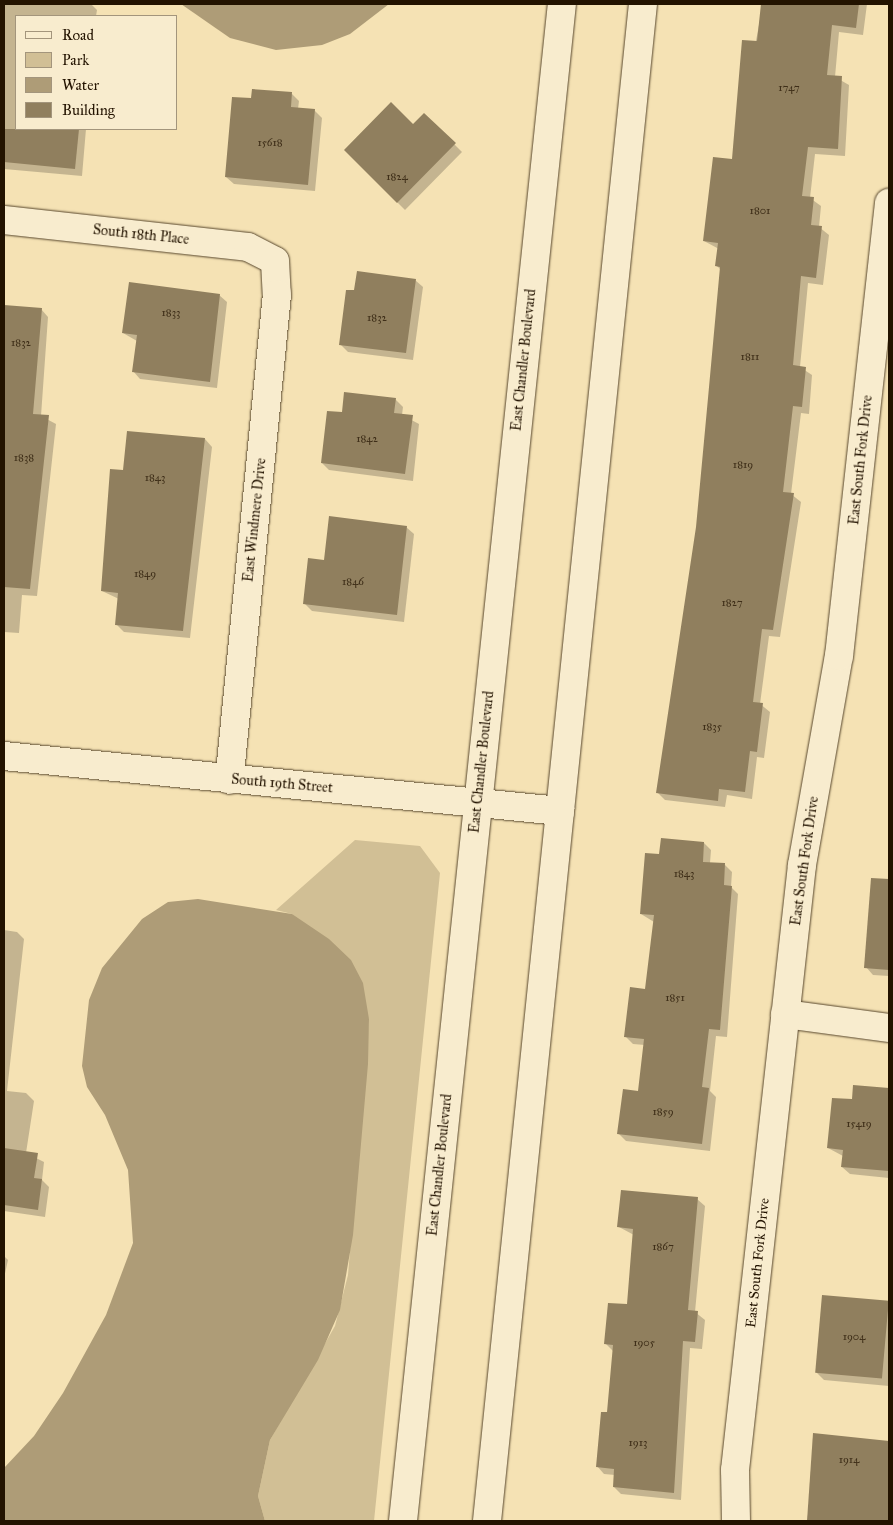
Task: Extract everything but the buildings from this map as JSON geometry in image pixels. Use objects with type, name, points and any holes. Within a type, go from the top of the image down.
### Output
[{"type":"main road","name":"East Chandler Boulevard","points":[[403,1521],[562,4]]},
{"type":"main road","points":[[487,1521],[643,4]]},
{"type":"main road","name":"East South Fork Drive","points":[[736,1521],[735,1470],[802,865],[839,656],[889,203]]},
{"type":"main road","name":"South 18th Place","points":[[4,220],[248,247],[275,261]]},
{"type":"main road","name":"East Windmere Drive","points":[[229,780],[277,294],[275,261]]},
{"type":"main road","name":"South 19th Street","points":[[4,756],[229,780],[560,811]]},
{"type":"main road","points":[[785,1014],[889,1028]]},
{"type":"green space","points":[[355,840],[420,846],[440,873],[374,1521],[265,1521],[258,1496],[270,1440],[335,1326],[348,1275],[369,1019],[292,914],[276,910]]},
{"type":"water","points":[[181,4],[389,4],[350,34],[322,45],[276,50],[230,38]]},
{"type":"water","points":[[198,899],[292,914],[329,939],[351,960],[363,983],[369,1019],[368,1064],[353,1235],[340,1310],[318,1360],[270,1440],[258,1496],[265,1521],[4,1521],[4,1468],[34,1436],[63,1393],[106,1315],[133,1243],[128,1170],[105,1115],[87,1087],[82,1066],[89,1000],[102,968],[142,919],[168,902]]}]
